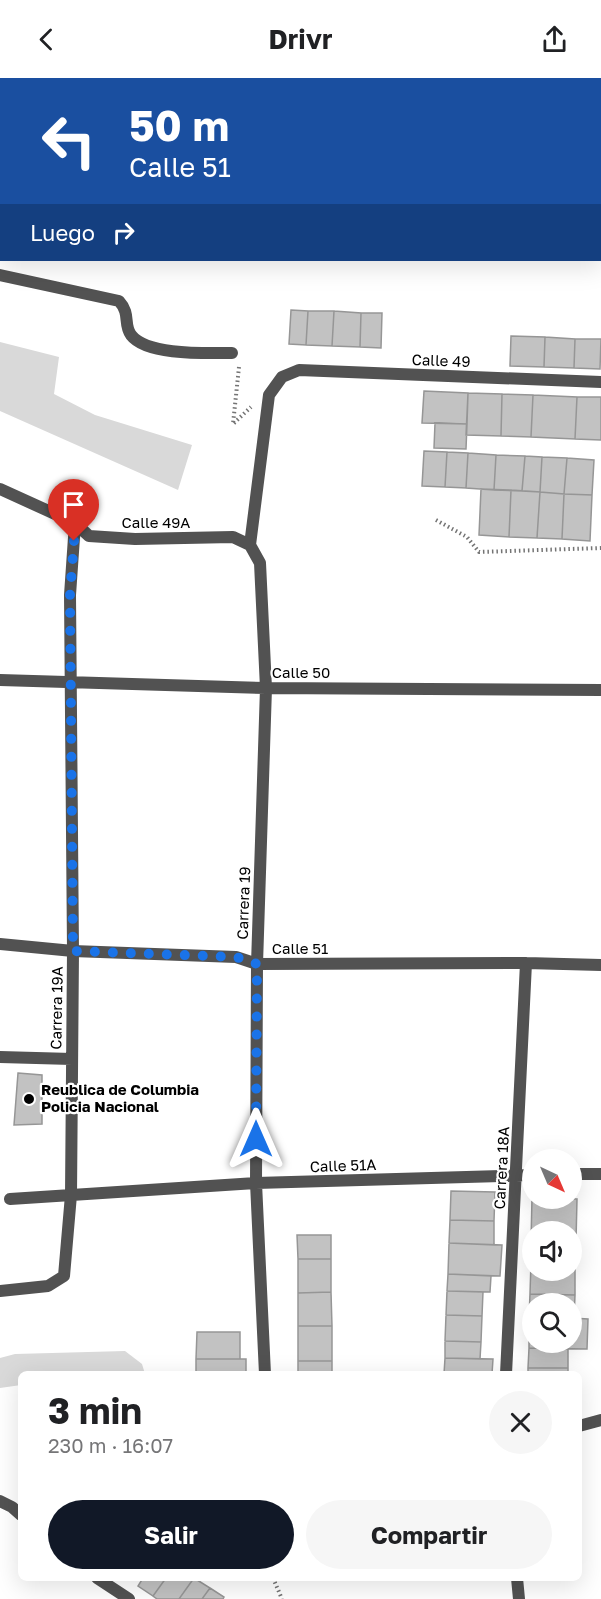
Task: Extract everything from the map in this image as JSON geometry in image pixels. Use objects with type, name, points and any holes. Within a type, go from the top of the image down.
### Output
[{"type":"street","points":[[0,275],[119,301],[126,309],[129,333],[136,341],[182,353],[232,353]]},
{"type":"street","name":"Calle 49","points":[[269,395],[282,377],[299,370],[601,382]]},
{"type":"street","points":[[250,545],[269,395]]},
{"type":"street","name":"Calle 49A","points":[[0,489],[75,523],[89,536],[106,538],[233,537],[250,545]]},
{"type":"street","name":"Carrera 19A","points":[[0,1291],[48,1286],[64,1276],[71,1195],[73,951],[70,595],[75,523]]},
{"type":"street","name":"Carrera 19","points":[[250,545],[260,562],[266,688],[257,964],[256,1183],[265,1371]]},
{"type":"street","name":"Calle 50","points":[[0,680],[266,688],[601,690]]},
{"type":"street","name":"Calle 51","points":[[0,944],[73,951],[236,957],[257,964],[601,965]]},
{"type":"street","name":"Carrera 18A","points":[[507,1371],[526,963]]},
{"type":"street","points":[[0,1057],[72,1059]]},
{"type":"street","points":[[582,1174],[601,1174]]},
{"type":"street","name":"Calle 51A","points":[[10,1198],[256,1183],[522,1175]]},
{"type":"street","points":[[582,1425],[601,1420]]},
{"type":"street","points":[[0,1501],[18,1512]]},
{"type":"street","points":[[102,1581],[129,1599]]},
{"type":"street","points":[[517,1581],[519,1599]]},
{"type":"path","points":[[232,353],[239,353],[238,389],[233,424],[246,410],[269,395]]},
{"type":"path","points":[[436,520],[467,537],[479,552],[601,548]]},
{"type":"path","points":[[274,1581],[282,1599]]},
{"type":"shaded area","points":[[0,342],[59,357],[54,394],[95,415],[192,445],[178,490],[0,411]]},
{"type":"shaded area","points":[[125,1351],[142,1364],[144,1371],[18,1371],[18,1385],[0,1388],[0,1358],[15,1354]]},
{"type":"building","points":[[291,310],[308,311],[306,345],[289,344]]},
{"type":"building","points":[[308,311],[334,311],[332,346],[306,345]]},
{"type":"building","points":[[334,311],[361,313],[360,347],[332,346]]},
{"type":"building","points":[[361,313],[382,313],[381,348],[360,347]]},
{"type":"building","points":[[511,336],[545,337],[544,367],[510,366]]},
{"type":"building","points":[[545,337],[575,339],[574,368],[544,367]]},
{"type":"building","points":[[575,339],[601,339],[600,369],[574,368]]},
{"type":"building","points":[[424,391],[468,393],[467,424],[422,423]]},
{"type":"building","points":[[468,393],[502,394],[501,436],[466,435]]},
{"type":"building","points":[[502,394],[533,395],[531,437],[501,436]]},
{"type":"building","points":[[533,395],[577,397],[575,439],[531,437]]},
{"type":"building","points":[[577,397],[601,397],[601,440],[575,439]]},
{"type":"building","points":[[435,423],[467,424],[466,449],[434,448]]},
{"type":"building","points":[[424,451],[447,452],[445,487],[422,486]]},
{"type":"building","points":[[447,452],[468,453],[466,488],[445,487]]},
{"type":"building","points":[[468,453],[496,455],[494,490],[466,488]]},
{"type":"building","points":[[496,455],[525,456],[522,491],[494,490]]},
{"type":"building","points":[[525,456],[542,457],[540,492],[522,491]]},
{"type":"building","points":[[542,457],[567,458],[564,494],[540,492]]},
{"type":"building","points":[[567,458],[594,460],[592,495],[564,494]]},
{"type":"building","points":[[481,489],[511,490],[509,537],[479,535]]},
{"type":"building","points":[[511,490],[540,492],[537,538],[509,537]]},
{"type":"building","points":[[540,492],[564,494],[562,539],[537,538]]},
{"type":"building","points":[[564,494],[592,495],[590,541],[562,539]]},
{"type":"building","name":"Reublica de Columbia Policia Nacional","points":[[18,1073],[42,1075],[42,1124],[14,1125]]},
{"type":"building","points":[[451,1191],[495,1192],[494,1221],[450,1220]]},
{"type":"building","points":[[532,1209],[577,1209],[576,1221],[531,1221]]},
{"type":"building","points":[[450,1220],[494,1221],[494,1245],[449,1243]]},
{"type":"building","points":[[297,1235],[331,1235],[331,1259],[298,1259]]},
{"type":"building","points":[[449,1243],[502,1245],[500,1276],[448,1274]]},
{"type":"building","points":[[298,1259],[331,1259],[331,1292],[298,1293]]},
{"type":"building","points":[[448,1274],[491,1276],[490,1292],[447,1291]]},
{"type":"building","points":[[530,1281],[575,1281],[575,1293],[530,1293]]},
{"type":"building","points":[[447,1291],[483,1292],[482,1316],[446,1315]]},
{"type":"building","points":[[331,1292],[332,1326],[298,1326],[298,1293]]},
{"type":"building","points":[[446,1315],[482,1316],[481,1342],[445,1341]]},
{"type":"building","points":[[582,1319],[588,1319],[587,1349],[582,1349]]},
{"type":"building","points":[[298,1326],[332,1326],[332,1361],[298,1361]]},
{"type":"building","points":[[197,1332],[240,1332],[240,1359],[196,1359]]},
{"type":"building","points":[[445,1341],[481,1342],[480,1359],[445,1358]]},
{"type":"building","points":[[529,1353],[568,1353],[568,1368],[528,1368]]},
{"type":"building","points":[[445,1358],[493,1359],[492,1371],[444,1371]]},
{"type":"building","points":[[196,1359],[246,1359],[246,1371],[196,1371]]},
{"type":"building","points":[[298,1361],[332,1361],[332,1371],[298,1371]]},
{"type":"building","points":[[528,1368],[568,1368],[568,1371],[528,1371]]},
{"type":"building","points":[[141,1581],[164,1581],[153,1596],[138,1586]]},
{"type":"building","points":[[164,1581],[192,1581],[179,1599],[157,1599],[153,1596]]},
{"type":"building","points":[[192,1581],[199,1581],[210,1588],[202,1599],[179,1599]]},
{"type":"building","points":[[210,1588],[224,1597],[223,1599],[202,1599]]},
{"type":"place","name":"Reublica de Columbia Policia Nacional","points":[[29,1099]]},
{"type":"route","points":[[74,541],[70,595],[73,951],[236,957],[257,964],[256,1139]]}]
